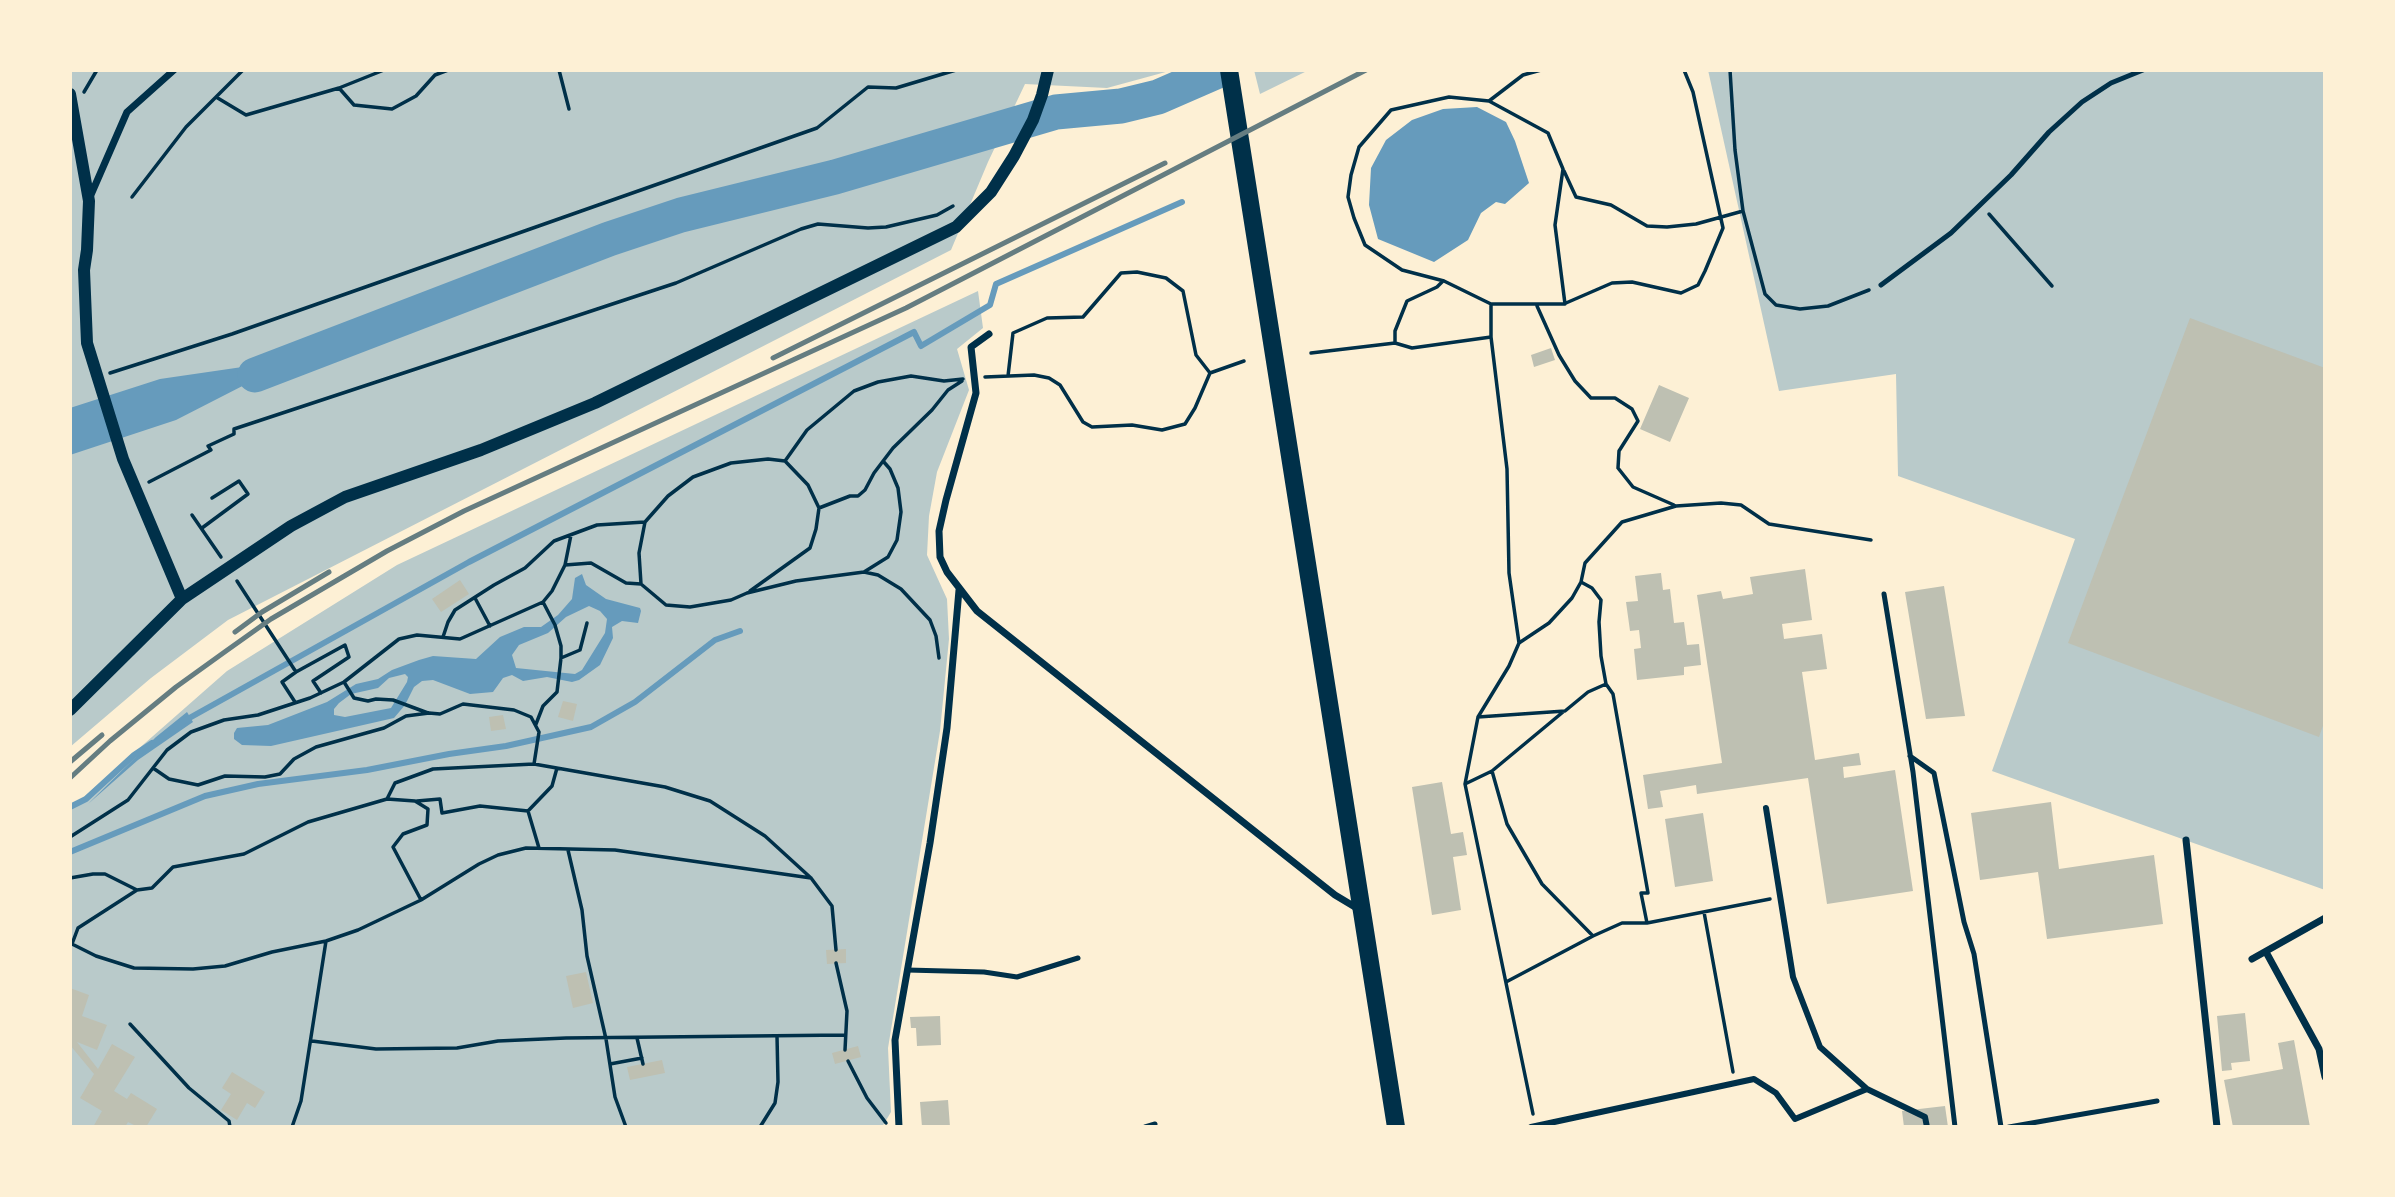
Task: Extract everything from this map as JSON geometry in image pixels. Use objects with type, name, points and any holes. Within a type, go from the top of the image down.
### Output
[{"type":"main road","points":[[1229,70],[1396,1127]]},
{"type":"street","points":[[89,201],[127,112],[174,70]]},
{"type":"street","points":[[70,710],[181,599],[279,533],[345,497],[481,450],[595,403],[956,227],[990,192],[1014,156],[1033,120],[1048,74]]},
{"type":"street","points":[[70,94],[74,149],[89,201],[84,270],[87,343],[123,459],[181,599]]},
{"type":"street","points":[[989,334],[971,346],[976,393],[939,531],[940,557],[947,572],[977,611],[1335,895],[1360,910]]},
{"type":"street","points":[[899,1127],[895,1040],[947,728],[959,590]]},
{"type":"street","points":[[1766,808],[1793,976],[1820,1047],[1867,1089],[1925,1117],[1927,1127]]},
{"type":"street","points":[[2186,841],[2217,1127]]},
{"type":"street","points":[[2252,959],[2325,918]]},
{"type":"street","points":[[2266,952],[2319,1049],[2325,1077]]},
{"type":"street","points":[[1533,1127],[1754,1079],[1776,1093],[1794,1119],[1867,1089]]},
{"type":"lane","points":[[1881,285],[1951,233],[2049,132],[2082,102],[2111,83],[2143,70]]},
{"type":"lane","points":[[1884,594],[1910,756],[1955,1127]]},
{"type":"lane","points":[[1910,756],[1934,773],[1964,922],[1974,954],[2001,1127]]},
{"type":"lane","points":[[907,970],[984,972],[1017,977],[1078,958]]},
{"type":"lane","points":[[2009,1127],[2157,1101]]},
{"type":"lane","points":[[1145,1127],[1155,1124]]},
{"type":"path","points":[[132,197],[186,127],[243,70]]},
{"type":"path","points":[[216,97],[246,115],[339,88],[384,70]]},
{"type":"path","points":[[339,88],[354,105],[392,109],[416,96],[435,75],[448,70]]},
{"type":"path","points":[[559,70],[569,109]]},
{"type":"path","points":[[97,376],[232,334],[817,128],[868,87],[896,88],[956,70]]},
{"type":"path","points":[[1489,101],[1523,75],[1541,70]]},
{"type":"path","points":[[1684,70],[1693,92],[1721,215],[1723,228],[1698,285],[1681,293],[1632,282],[1612,283],[1565,304],[1491,304],[1444,281],[1402,270],[1365,245],[1348,197],[1359,147],[1391,110],[1449,97],[1489,101],[1548,133],[1576,197],[1612,205],[1647,226],[1696,224],[1721,215],[1743,211]]},
{"type":"path","points":[[1730,70],[1735,150],[1743,211],[1765,294],[1776,305],[1800,309],[1828,306],[1881,285]]},
{"type":"path","points":[[1563,169],[1555,225],[1565,304]]},
{"type":"path","points":[[153,490],[148,481],[211,450],[208,446],[234,434],[234,429],[676,283],[818,224],[886,227],[937,215],[960,200]]},
{"type":"path","points":[[1980,204],[2052,286]]},
{"type":"path","points":[[1008,376],[1013,333],[1047,318],[1083,317],[1121,273],[1137,272],[1166,278],[1183,291],[1196,355],[1210,373]]},
{"type":"path","points":[[1395,343],[1395,331],[1407,301],[1444,281]]},
{"type":"path","points":[[1491,304],[1491,337],[1507,469],[1509,573],[1519,643],[1509,666],[1478,717],[1465,784],[1533,1127]]},
{"type":"path","points":[[1537,305],[1559,355],[1576,381],[1591,398],[1615,398],[1632,409],[1638,421],[1619,451],[1618,468],[1633,486],[1676,506]]},
{"type":"path","points":[[1311,353],[1395,343],[1412,348],[1491,337]]},
{"type":"path","points":[[975,378],[1049,378],[1060,385],[1083,422],[1092,427],[1132,425],[1162,430],[1185,424],[1210,373],[1244,361]]},
{"type":"path","points":[[785,461],[807,430],[854,391],[878,382],[911,376],[944,381],[966,378],[948,390],[883,461],[865,490],[858,496],[850,496],[819,508]]},
{"type":"path","points":[[565,565],[591,563],[626,583],[641,584],[666,605],[690,607],[732,600],[747,593],[810,548],[819,508],[808,485],[785,461],[768,459],[731,463],[693,477],[668,496],[645,522],[639,553],[641,584]]},
{"type":"path","points":[[747,593],[796,581],[864,572],[888,557],[897,540],[901,512],[898,488],[890,469],[883,461]]},
{"type":"path","points":[[202,528],[248,494],[239,481],[212,498]]},
{"type":"path","points":[[1519,643],[1549,623],[1572,598],[1581,582],[1585,563],[1622,522],[1676,506],[1721,503],[1741,505],[1769,524],[1871,540]]},
{"type":"path","points":[[192,515],[224,561]]},
{"type":"path","points":[[443,637],[455,610],[525,568],[554,541],[597,525],[645,522]]},
{"type":"path","points":[[70,836],[128,800],[167,750],[191,732],[224,720],[258,715],[321,693],[344,682],[399,639],[416,635],[460,639],[543,602],[552,591],[565,565],[571,535]]},
{"type":"path","points":[[231,572],[296,672]]},
{"type":"path","points":[[864,572],[888,580],[901,589],[930,620],[936,636],[939,660]]},
{"type":"path","points":[[1581,582],[1592,588],[1601,600],[1601,656],[1606,684],[1613,694],[1648,892],[1642,893],[1647,923]]},
{"type":"path","points":[[475,598],[490,625]]},
{"type":"path","points":[[536,724],[543,706],[557,692],[561,658],[561,646],[555,625],[543,602]]},
{"type":"path","points":[[561,658],[580,650],[587,623]]},
{"type":"path","points":[[295,703],[282,682],[345,645],[349,657],[313,681],[321,693]]},
{"type":"path","points":[[344,682],[351,694],[359,700],[396,702],[429,713]]},
{"type":"path","points":[[1465,784],[1492,771],[1588,692],[1606,684]]},
{"type":"path","points":[[153,768],[170,779],[198,785],[225,776],[265,777],[280,774],[294,759],[316,747],[384,728],[406,716],[446,713],[463,704],[514,709],[531,717],[539,732],[534,764]]},
{"type":"path","points":[[1478,717],[1565,710]]},
{"type":"path","points":[[387,799],[395,783],[433,769],[534,764],[665,787],[710,801],[765,836],[811,878],[832,905],[836,950]]},
{"type":"path","points":[[528,811],[552,786],[557,768]]},
{"type":"path","points":[[1492,771],[1507,824],[1542,884],[1593,936]]},
{"type":"path","points":[[528,811],[480,806],[442,813],[440,799],[387,799],[308,822],[244,854],[173,867],[152,888],[137,890],[78,928],[72,944],[96,956],[134,968],[193,969],[225,966],[272,952],[326,941],[358,930],[421,900],[459,875],[498,855],[526,848],[615,850],[811,878]]},
{"type":"path","points":[[415,801],[428,809],[427,825],[403,834],[393,847],[421,900]]},
{"type":"path","points":[[528,811],[539,848]]},
{"type":"path","points":[[568,850],[582,911],[587,956],[607,1039],[615,1097],[626,1127]]},
{"type":"path","points":[[70,878],[105,874],[137,890]]},
{"type":"path","points":[[1506,982],[1622,923],[1647,923],[1781,897]]},
{"type":"path","points":[[1704,912],[1735,1083]]},
{"type":"path","points":[[292,1127],[301,1101],[312,1041],[326,941]]},
{"type":"path","points":[[836,963],[847,1011],[845,1050]]},
{"type":"path","points":[[130,1024],[189,1088],[229,1121],[230,1127]]},
{"type":"path","points":[[760,1127],[775,1104],[778,1082],[777,1035]]},
{"type":"path","points":[[312,1041],[376,1049],[457,1048],[498,1041],[845,1035]]},
{"type":"path","points":[[638,1038],[643,1064]]},
{"type":"path","points":[[610,1065],[642,1058]]},
{"type":"path","points":[[848,1061],[867,1098],[891,1127]]},
{"type":"shaded area","points":[[70,70],[1173,70],[1107,88],[1025,84],[951,250],[228,620],[151,678],[70,747]]},
{"type":"shaded area","points":[[1254,70],[1309,70],[1260,94]]},
{"type":"shaded area","points":[[1708,70],[2325,70],[2325,890],[1992,771],[2075,539],[1898,476],[1896,374],[1779,391]]},
{"type":"shaded area","points":[[978,291],[983,328],[957,349],[969,390],[937,472],[929,516],[927,555],[947,599],[949,639],[940,731],[888,1048],[891,1112],[882,1127],[70,1127],[70,809],[227,671],[397,565]]},
{"type":"water","points":[[1477,107],[1506,122],[1529,183],[1505,204],[1496,202],[1481,213],[1468,240],[1434,262],[1378,239],[1369,205],[1371,168],[1386,140],[1412,120],[1443,109]]},
{"type":"water","points":[[298,354],[302,363],[260,377],[176,420],[70,455],[70,408],[160,379],[263,364]]},
{"type":"water","points":[[582,574],[586,585],[606,599],[640,608],[641,611],[638,623],[622,621],[612,627],[613,638],[600,665],[579,680],[572,682],[547,677],[523,681],[512,675],[503,678],[493,692],[470,694],[433,680],[422,681],[414,687],[405,705],[394,718],[271,746],[242,745],[234,739],[237,728],[268,725],[327,702],[356,684],[378,679],[392,670],[419,660],[433,656],[476,659],[500,637],[524,627],[541,627],[558,615],[572,599],[575,578]],"holes":[[[589,606],[600,611],[607,619],[605,633],[582,670],[575,674],[516,668],[512,655],[519,645],[548,633],[566,617]],[[405,674],[408,677],[407,682],[391,708],[345,717],[334,715],[334,709],[351,694],[378,688],[389,678]]]},
{"type":"water","points":[[187,712],[193,722],[138,760],[88,804],[156,737]]},
{"type":"building","points":[[2190,318],[2325,368],[2325,720],[2319,737],[2068,643]]},
{"type":"building","points":[[1551,348],[1555,360],[1534,367],[1531,355]]},
{"type":"building","points":[[1659,385],[1689,398],[1670,442],[1640,429]]},
{"type":"building","points":[[1805,569],[1812,620],[1782,624],[1784,639],[1822,634],[1827,669],[1802,672],[1815,760],[1859,753],[1861,765],[1843,767],[1844,778],[1895,770],[1913,891],[1827,904],[1808,778],[1697,794],[1696,785],[1660,791],[1663,807],[1648,809],[1643,775],[1722,763],[1697,595],[1721,591],[1723,599],[1753,594],[1750,577]]},
{"type":"building","points":[[1661,573],[1663,590],[1670,589],[1674,623],[1684,622],[1687,645],[1699,644],[1701,665],[1684,667],[1684,675],[1637,680],[1634,649],[1641,648],[1639,630],[1630,631],[1626,602],[1638,601],[1635,576]]},
{"type":"building","points":[[460,580],[469,594],[441,612],[432,599]]},
{"type":"building","points":[[1944,586],[1965,716],[1926,719],[1905,592]]},
{"type":"building","points":[[563,701],[577,704],[573,721],[558,717]]},
{"type":"building","points":[[503,715],[506,729],[491,731],[489,717]]},
{"type":"building","points":[[1442,782],[1451,834],[1463,832],[1467,855],[1453,857],[1461,910],[1432,915],[1412,787]]},
{"type":"building","points":[[2051,802],[2059,869],[2154,855],[2163,924],[2047,939],[2038,872],[1980,880],[1971,813]]},
{"type":"building","points":[[1703,813],[1713,881],[1675,887],[1665,819]]},
{"type":"building","points":[[846,949],[846,963],[827,964],[826,950]]},
{"type":"building","points":[[586,972],[593,1003],[573,1008],[566,976]]},
{"type":"building","points":[[70,988],[89,995],[82,1016],[107,1025],[97,1050],[77,1042],[98,1069],[112,1044],[135,1057],[114,1091],[127,1099],[131,1093],[157,1109],[146,1127],[138,1127],[128,1122],[125,1127],[93,1127],[102,1111],[80,1098],[94,1074],[70,1045]]},
{"type":"building","points":[[2245,1013],[2250,1061],[2231,1063],[2232,1070],[2222,1071],[2217,1016]]},
{"type":"building","points":[[940,1016],[941,1045],[917,1046],[916,1028],[911,1028],[910,1017]]},
{"type":"building","points":[[2294,1040],[2310,1127],[2233,1127],[2224,1080],[2283,1069],[2278,1043]]},
{"type":"building","points":[[858,1046],[861,1057],[835,1064],[832,1053]]},
{"type":"building","points":[[662,1060],[665,1073],[630,1080],[627,1067]]},
{"type":"building","points":[[232,1072],[265,1092],[255,1108],[247,1103],[237,1120],[221,1110],[231,1094],[222,1088]]},
{"type":"building","points":[[948,1100],[950,1127],[922,1127],[920,1102]]},
{"type":"building","points":[[1945,1106],[1948,1127],[1904,1127],[1902,1111]]},
{"type":"waterway","points":[[255,375],[609,239],[681,215],[835,177],[1056,112],[1121,106],[1158,97],[1220,70]]},
{"type":"waterway","points":[[184,721],[469,562],[914,332],[921,346],[990,305],[996,284],[1182,202]]},
{"type":"waterway","points":[[70,852],[205,796],[258,784],[367,770],[506,746],[591,727],[635,702],[715,640],[740,631]]},
{"type":"waterway","points":[[70,807],[86,799],[134,755],[152,743]]},
{"type":"railway","points":[[70,778],[176,687],[226,651],[271,619],[387,551],[464,511],[906,308],[1366,70]]},
{"type":"railway","points":[[773,358],[1165,163]]},
{"type":"railway","points":[[235,632],[262,612],[329,572]]},
{"type":"railway","points":[[70,762],[102,735]]}]
